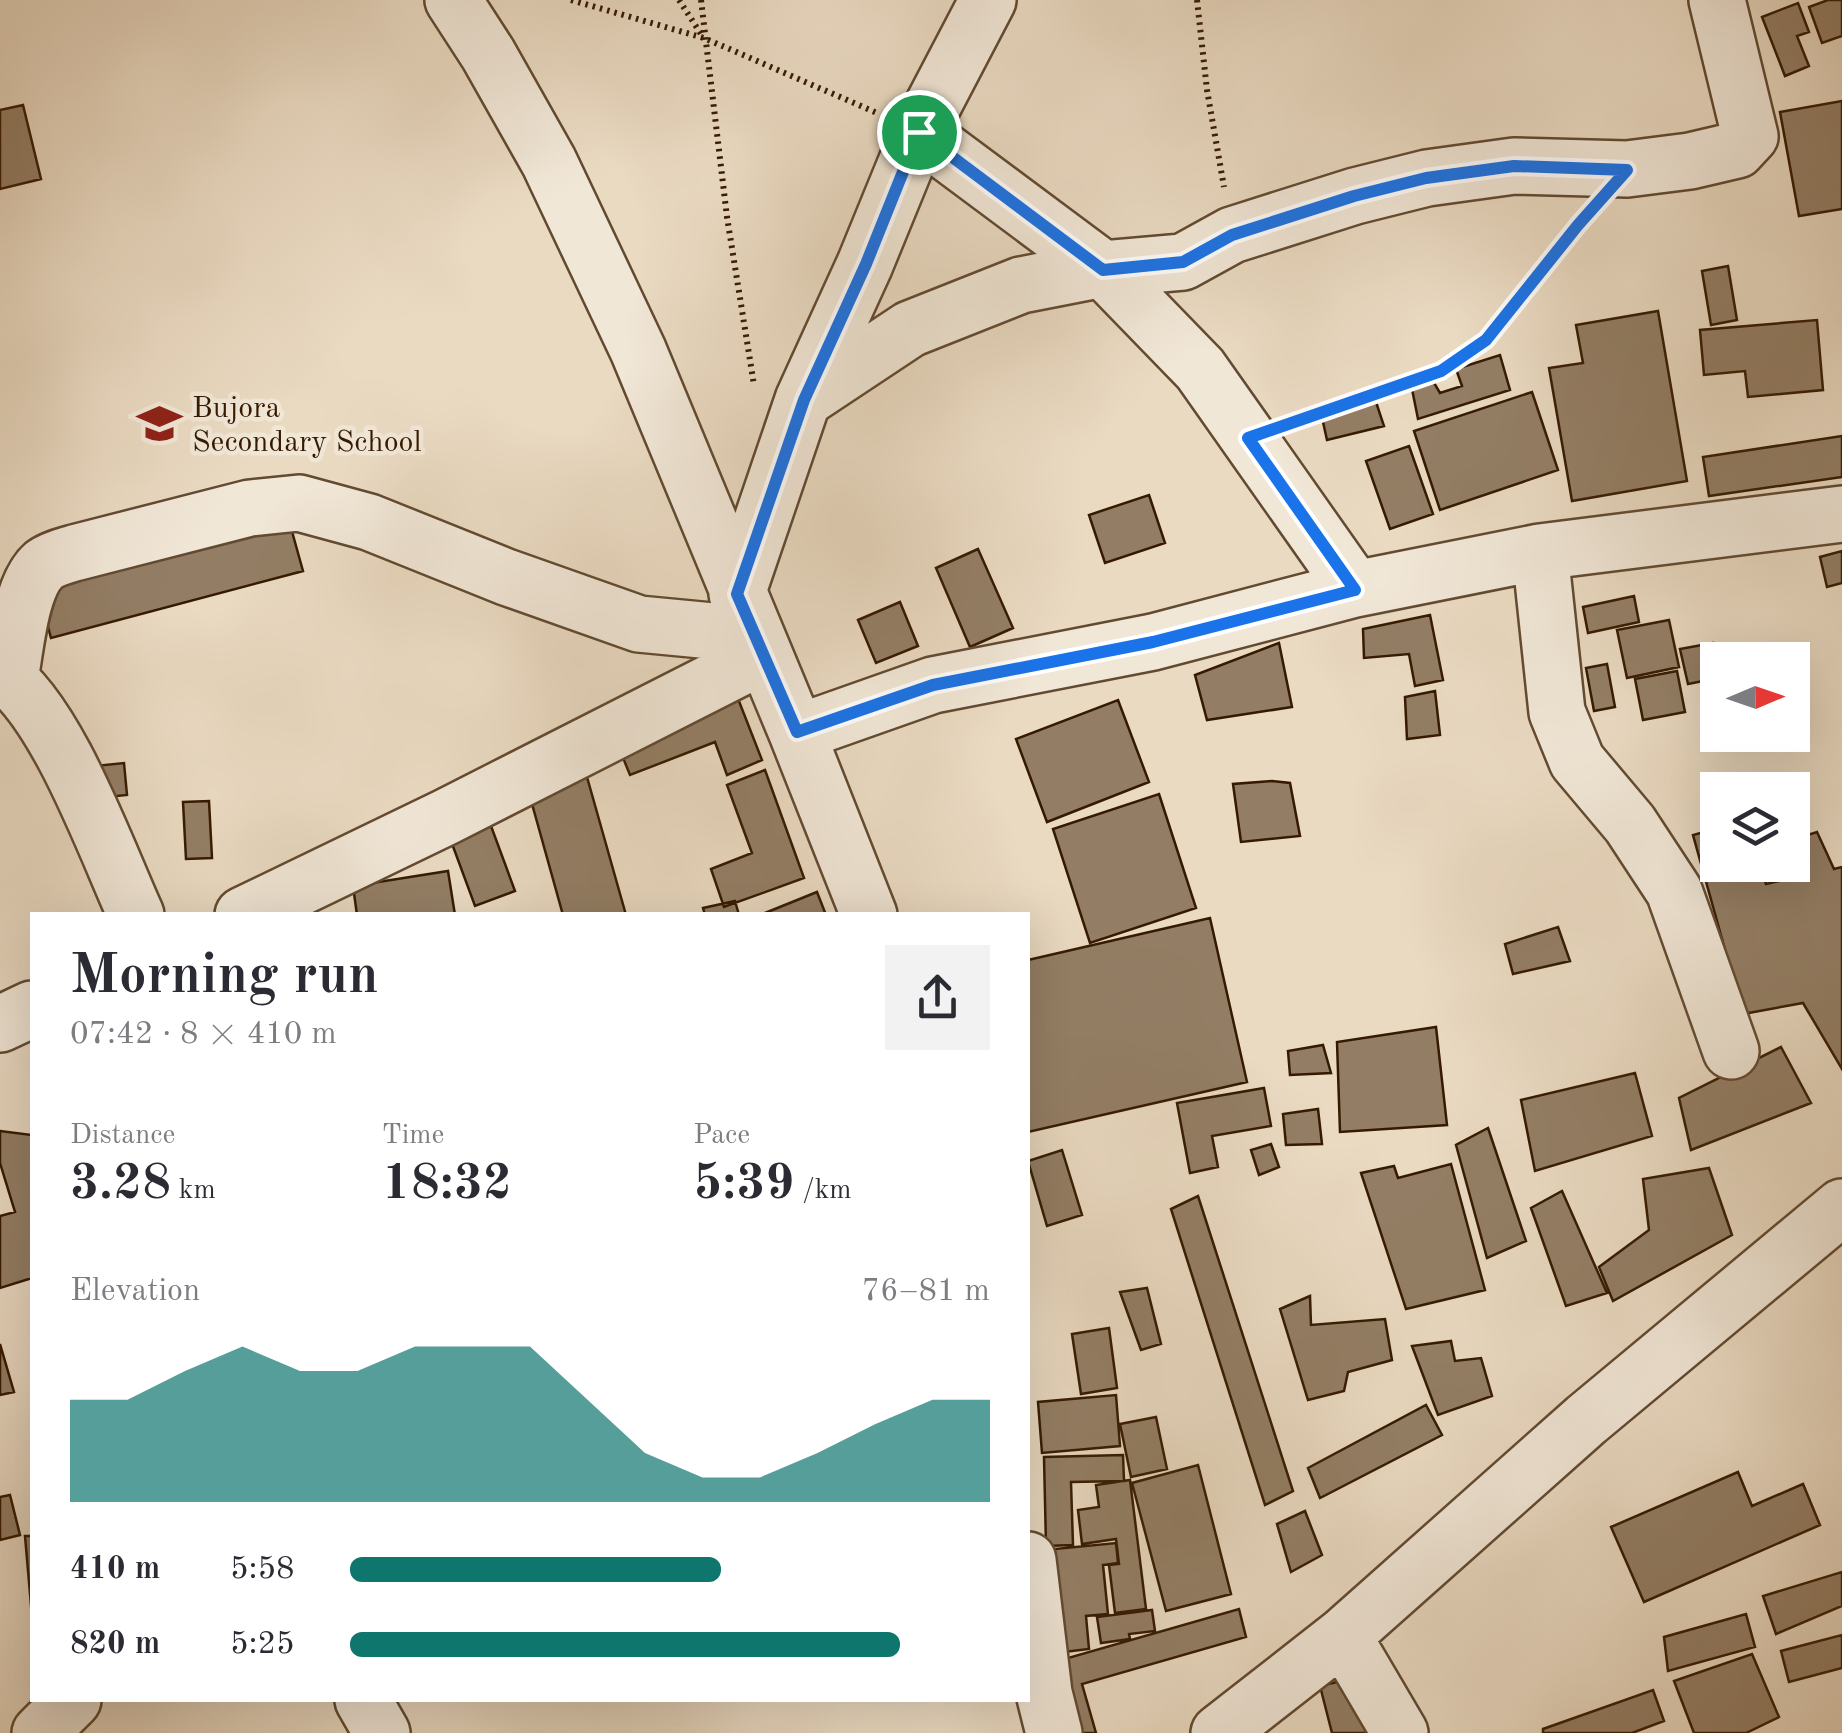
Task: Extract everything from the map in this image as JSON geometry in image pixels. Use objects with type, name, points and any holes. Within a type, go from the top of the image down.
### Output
[{"type":"street","points":[[453,0],[488,54],[557,179],[638,350],[868,912]]},
{"type":"street","points":[[751,629],[779,395],[866,264],[919,132],[988,0]]},
{"type":"street","points":[[779,395],[910,329],[1022,284],[1183,262],[1232,235],[1354,196],[1426,178],[1514,166],[1627,170],[1737,150],[1750,136],[1717,0]]},
{"type":"street","points":[[919,132],[1103,270],[1200,368],[1355,590]]},
{"type":"street","points":[[135,912],[49,725],[5,676],[34,577],[47,562],[250,508],[299,503],[368,522],[506,577],[640,624],[751,629]]},
{"type":"street","points":[[797,732],[933,685],[1153,642],[1355,590],[1540,552],[1842,514]]},
{"type":"street","points":[[1540,552],[1557,712],[1577,761],[1630,824],[1674,891],[1731,1051]]},
{"type":"street","points":[[249,912],[446,817],[751,629]]},
{"type":"street","points":[[0,1024],[30,1010]]},
{"type":"street","points":[[1218,1733],[1343,1636],[1586,1420],[1842,1207]]},
{"type":"street","points":[[1030,1577],[1044,1693],[1054,1733]]},
{"type":"street","points":[[1343,1636],[1400,1733]]},
{"type":"street","points":[[40,1733],[71,1702]]},
{"type":"street","points":[[364,1702],[382,1733]]},
{"type":"path","points":[[570,0],[704,38],[919,132]]},
{"type":"path","points":[[679,0],[704,38]]},
{"type":"path","points":[[702,0],[704,38],[779,395]]},
{"type":"path","points":[[1197,0],[1207,90],[1232,235]]},
{"type":"path","points":[[1248,438],[1441,371],[1486,340],[1627,170]]},
{"type":"building","points":[[1842,0],[1842,36],[1822,43],[1809,7]]},
{"type":"building","points":[[1798,3],[1809,32],[1797,36],[1809,66],[1785,76],[1762,17]]},
{"type":"building","points":[[1842,101],[1842,209],[1799,216],[1780,112]]},
{"type":"building","points":[[23,105],[41,179],[0,189],[0,110]]},
{"type":"building","points":[[1728,266],[1737,320],[1711,325],[1702,271]]},
{"type":"building","points":[[1658,311],[1687,481],[1572,501],[1549,368],[1583,363],[1576,325]]},
{"type":"building","points":[[1817,320],[1823,390],[1748,397],[1745,371],[1704,375],[1700,330]]},
{"type":"building","points":[[1500,355],[1510,390],[1418,419],[1412,389],[1433,381],[1440,393],[1462,386],[1456,369]]},
{"type":"building","points":[[1532,392],[1558,470],[1440,510],[1414,431]]},
{"type":"building","points":[[1375,399],[1384,426],[1327,440],[1321,413]]},
{"type":"building","points":[[1842,436],[1842,477],[1709,496],[1703,457]]},
{"type":"building","points":[[1409,446],[1433,514],[1390,529],[1366,461]]},
{"type":"building","points":[[1149,495],[1165,543],[1105,563],[1089,515]]},
{"type":"building","points":[[288,517],[303,571],[51,638],[36,583]]},
{"type":"building","points":[[978,549],[1013,628],[970,647],[936,568]]},
{"type":"building","points":[[1842,551],[1842,583],[1827,587],[1820,557]]},
{"type":"building","points":[[1634,596],[1639,622],[1588,633],[1583,607]]},
{"type":"building","points":[[900,602],[918,646],[876,663],[858,620]]},
{"type":"building","points":[[1430,615],[1443,680],[1415,686],[1409,654],[1364,658],[1363,629]]},
{"type":"building","points":[[1669,620],[1679,667],[1627,678],[1617,630]]},
{"type":"building","points":[[1279,643],[1292,707],[1207,720],[1195,675]]},
{"type":"building","points":[[1700,645],[1700,682],[1688,684],[1680,649]]},
{"type":"building","points":[[1607,664],[1615,707],[1594,711],[1586,668]]},
{"type":"building","points":[[1677,671],[1685,712],[1643,720],[1635,679]]},
{"type":"building","points":[[735,691],[762,760],[727,775],[715,742],[630,775],[615,738]]},
{"type":"building","points":[[1435,691],[1440,735],[1407,739],[1405,697]]},
{"type":"building","points":[[1118,700],[1149,782],[1047,822],[1016,739]]},
{"type":"building","points":[[124,763],[127,795],[98,798],[95,766]]},
{"type":"building","points":[[765,770],[804,878],[724,907],[711,869],[752,853],[727,785]]},
{"type":"building","points":[[587,777],[625,912],[562,912],[529,793]]},
{"type":"building","points":[[1290,783],[1300,836],[1241,842],[1233,784]]},
{"type":"building","points":[[1159,794],[1196,908],[1090,943],[1053,829]]},
{"type":"building","points":[[209,801],[212,858],[186,859],[183,802]]},
{"type":"building","points":[[491,826],[515,891],[475,906],[451,841]]},
{"type":"building","points":[[1817,832],[1834,869],[1842,867],[1842,1069],[1803,1003],[1743,1014],[1706,882],[1810,882],[1810,834]]},
{"type":"building","points":[[1700,833],[1700,860],[1693,835]]},
{"type":"building","points":[[448,871],[455,912],[357,912],[353,886]]},
{"type":"building","points":[[817,892],[825,912],[767,912]]},
{"type":"building","points":[[735,901],[738,912],[704,912],[703,908]]},
{"type":"building","points":[[1210,918],[1247,1082],[1030,1132],[1030,960]]},
{"type":"building","points":[[1558,927],[1570,961],[1513,974],[1505,944]]},
{"type":"building","points":[[1436,1027],[1447,1125],[1340,1132],[1337,1042]]},
{"type":"building","points":[[1323,1045],[1331,1073],[1290,1075],[1288,1051]]},
{"type":"building","points":[[1781,1047],[1811,1103],[1691,1150],[1679,1098]]},
{"type":"building","points":[[1635,1073],[1652,1136],[1535,1171],[1521,1100]]},
{"type":"building","points":[[1264,1088],[1271,1126],[1212,1136],[1218,1167],[1190,1173],[1177,1103]]},
{"type":"building","points":[[1318,1109],[1322,1144],[1286,1145],[1283,1114]]},
{"type":"building","points":[[1488,1128],[1526,1241],[1487,1258],[1456,1145]]},
{"type":"building","points":[[0,1131],[30,1135],[30,1279],[0,1288],[0,1216],[15,1212],[0,1163]]},
{"type":"building","points":[[1271,1144],[1279,1167],[1259,1175],[1251,1150]]},
{"type":"building","points":[[1062,1150],[1082,1215],[1047,1226],[1030,1160]]},
{"type":"building","points":[[1451,1164],[1485,1290],[1406,1309],[1361,1173],[1394,1166],[1398,1178]]},
{"type":"building","points":[[1709,1168],[1732,1235],[1613,1301],[1599,1267],[1649,1230],[1643,1179]]},
{"type":"building","points":[[1562,1191],[1607,1293],[1566,1306],[1531,1208]]},
{"type":"building","points":[[1198,1196],[1293,1491],[1265,1505],[1171,1209]]},
{"type":"building","points":[[1147,1288],[1161,1344],[1141,1350],[1120,1292]]},
{"type":"building","points":[[1310,1296],[1311,1325],[1385,1319],[1392,1360],[1348,1372],[1344,1391],[1308,1400],[1280,1309]]},
{"type":"building","points":[[1109,1328],[1117,1388],[1081,1394],[1072,1334]]},
{"type":"building","points":[[1451,1341],[1455,1361],[1481,1358],[1492,1396],[1438,1415],[1412,1346]]},
{"type":"building","points":[[0,1344],[14,1392],[0,1395]]},
{"type":"building","points":[[1116,1395],[1120,1446],[1042,1453],[1038,1402]]},
{"type":"building","points":[[1426,1405],[1442,1435],[1320,1498],[1308,1468]]},
{"type":"building","points":[[1156,1417],[1167,1469],[1131,1477],[1120,1424]]},
{"type":"building","points":[[1123,1455],[1124,1481],[1071,1482],[1073,1545],[1046,1546],[1044,1457]]},
{"type":"building","points":[[1198,1465],[1231,1594],[1166,1611],[1132,1483]]},
{"type":"building","points":[[1738,1472],[1752,1506],[1803,1484],[1820,1525],[1644,1602],[1611,1527]]},
{"type":"building","points":[[1130,1480],[1146,1609],[1115,1613],[1109,1565],[1119,1564],[1116,1539],[1082,1544],[1078,1510],[1099,1507],[1096,1485]]},
{"type":"building","points":[[10,1495],[20,1535],[0,1540],[0,1497]]},
{"type":"building","points":[[1305,1511],[1322,1555],[1291,1572],[1277,1524]]},
{"type":"building","points":[[25,1536],[30,1536],[30,1594]]},
{"type":"building","points":[[1116,1543],[1118,1563],[1103,1565],[1108,1614],[1086,1616],[1089,1649],[1055,1653],[1044,1550]]},
{"type":"building","points":[[1842,1572],[1842,1606],[1776,1634],[1763,1596]]},
{"type":"building","points":[[1239,1609],[1246,1637],[1082,1684],[1096,1733],[1066,1733],[1047,1664]]},
{"type":"building","points":[[1152,1610],[1155,1631],[1101,1643],[1097,1617]]},
{"type":"building","points":[[1746,1614],[1755,1647],[1668,1671],[1664,1637]]},
{"type":"building","points":[[1842,1635],[1842,1668],[1789,1682],[1781,1651]]},
{"type":"building","points":[[1752,1654],[1779,1717],[1746,1733],[1694,1733],[1674,1681]]},
{"type":"building","points":[[1362,1676],[1375,1733],[1332,1733],[1320,1686]]},
{"type":"building","points":[[1653,1690],[1664,1721],[1632,1733],[1543,1733],[1543,1729]]},
{"type":"place","name":"Bujora Secondary School","points":[[159,424]]},
{"type":"route","points":[[919,132],[1103,270],[1183,262],[1232,235],[1354,196],[1426,178],[1514,166],[1627,170],[1486,340],[1441,371],[1248,438],[1355,590],[1153,642],[933,685],[797,732],[737,594],[804,400],[866,264],[919,132]]}]
